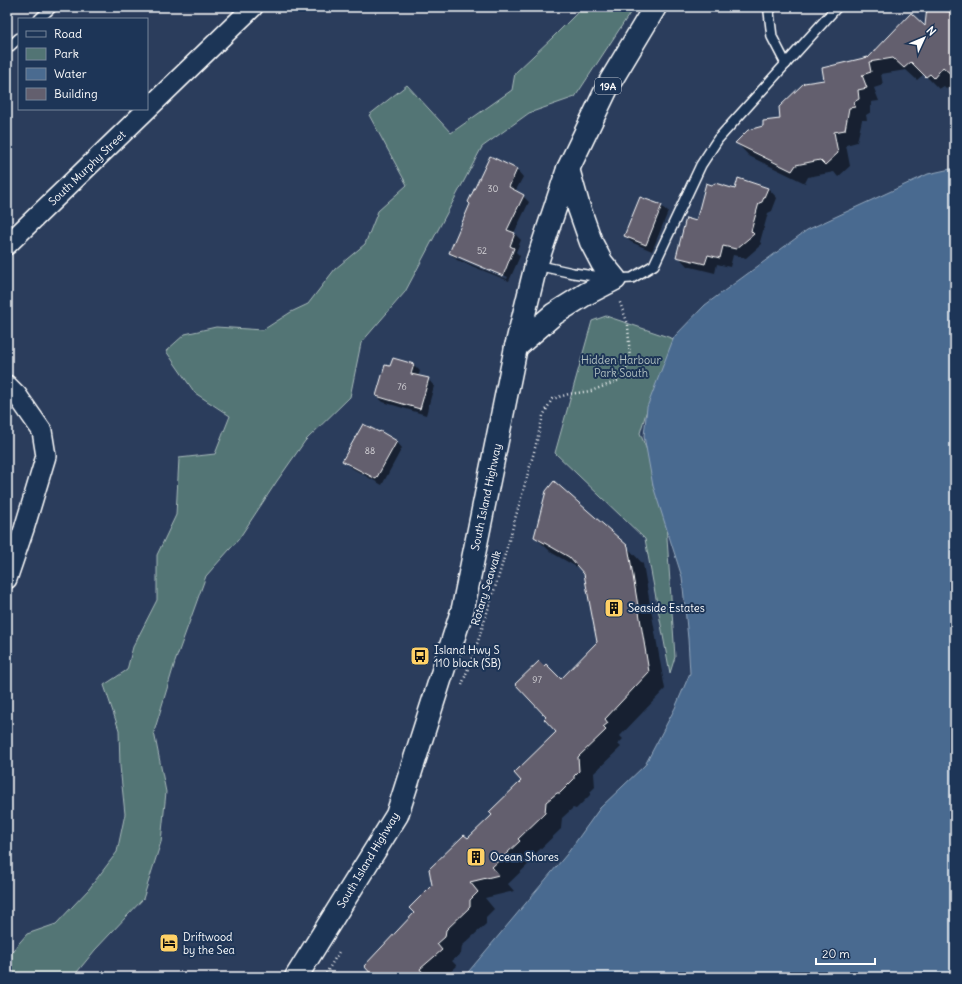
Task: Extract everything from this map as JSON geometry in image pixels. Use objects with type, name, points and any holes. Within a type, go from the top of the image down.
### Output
[{"type":"main road","name":"South Island Highway","points":[[296,977],[397,815],[463,608],[516,347],[536,264],[568,169],[610,82],[655,7]]},
{"type":"main road","points":[[516,347],[554,314],[586,294],[615,279],[602,263],[592,242],[579,208],[568,169]]},
{"type":"street","name":"South Murphy Street","points":[[148,109],[253,7]]},
{"type":"street","name":"South Murphy Street","points":[[7,245],[147,110]]},
{"type":"street","points":[[7,385],[17,395],[42,431],[46,456],[7,579]]},
{"type":"lane","points":[[40,18],[52,7]]},
{"type":"lane","points":[[772,7],[769,12],[772,37],[786,64]]},
{"type":"lane","points":[[536,264],[573,273],[615,279],[632,278],[654,265],[701,165],[718,139],[837,7]]},
{"type":"lane","points":[[7,49],[18,39]]},
{"type":"path","name":"Rotary Seawalk","points":[[461,688],[500,572],[543,416],[552,399],[569,394],[591,391],[620,380],[630,362],[628,324],[619,302],[615,279]]},
{"type":"path","points":[[324,977],[343,945]]},
{"type":"green space","points":[[583,7],[634,7],[575,97],[529,113],[482,147],[405,292],[361,343],[350,397],[305,441],[238,540],[206,576],[175,662],[154,732],[166,792],[161,842],[143,899],[95,950],[73,977],[7,977],[7,957],[27,934],[56,924],[89,889],[117,852],[125,814],[120,766],[119,730],[104,685],[127,670],[133,647],[157,600],[157,555],[176,515],[179,458],[215,454],[230,416],[195,393],[166,351],[185,334],[216,327],[263,330],[291,312],[308,304],[335,269],[365,244],[378,211],[407,185],[369,115],[407,85],[451,133],[512,90],[515,73]]},
{"type":"green space","name":"Hidden Harbour Park South","points":[[606,316],[677,340],[671,351],[646,413],[640,433],[664,493],[675,657],[670,673],[645,539],[555,453],[592,321]]},
{"type":"water","points":[[955,168],[955,977],[464,977],[567,854],[600,808],[645,765],[675,708],[690,673],[682,577],[653,486],[644,436],[647,407],[674,337],[705,305],[807,230],[928,174]]},
{"type":"building","points":[[927,7],[951,12],[950,16],[955,17],[955,78],[943,67],[934,78],[930,74],[926,77],[911,62],[904,68],[893,58],[869,62],[871,72],[862,75],[867,88],[858,90],[859,99],[854,102],[855,107],[849,108],[845,130],[834,132],[838,153],[825,165],[820,160],[796,165],[792,171],[735,143],[748,130],[763,126],[763,121],[780,119],[779,107],[804,83],[824,80],[822,68],[868,58],[911,13],[925,26]]},
{"type":"building","points":[[490,156],[517,169],[509,187],[524,195],[507,230],[515,233],[510,246],[514,248],[503,276],[449,253],[470,204],[468,202]]},
{"type":"building","points":[[738,178],[768,188],[762,202],[759,203],[751,231],[754,234],[736,249],[723,246],[720,258],[708,255],[705,264],[676,257],[686,218],[696,221],[706,183],[712,185],[715,183],[735,189]]},
{"type":"building","points":[[640,197],[662,205],[646,245],[624,236]]},
{"type":"building","points":[[393,358],[414,364],[411,374],[429,378],[420,409],[376,396],[385,365],[390,366]]},
{"type":"building","points":[[363,424],[379,432],[380,431],[397,441],[376,479],[342,461]]},
{"type":"building","points":[[554,481],[628,546],[649,672],[605,719],[608,723],[603,727],[606,730],[578,757],[579,771],[574,776],[574,779],[560,793],[557,793],[546,802],[545,813],[518,839],[520,841],[492,867],[499,875],[470,882],[478,892],[470,900],[470,907],[446,930],[445,937],[437,944],[442,950],[420,969],[426,977],[374,977],[364,966],[414,913],[409,908],[432,885],[429,869],[464,835],[468,838],[492,815],[489,812],[521,781],[514,773],[556,732],[544,719],[546,717],[515,684],[539,661],[544,666],[546,664],[561,679],[597,642],[584,574],[569,557],[534,537],[546,491]]},
{"type":"place","name":"Seaside Estates","points":[[614,608]]},
{"type":"place","name":"Island Hwy S 110 block (SB)","points":[[420,656]]},
{"type":"place","name":"Ocean Shores","points":[[476,857]]},
{"type":"place","name":"Driftwood by the Sea","points":[[169,943]]}]
